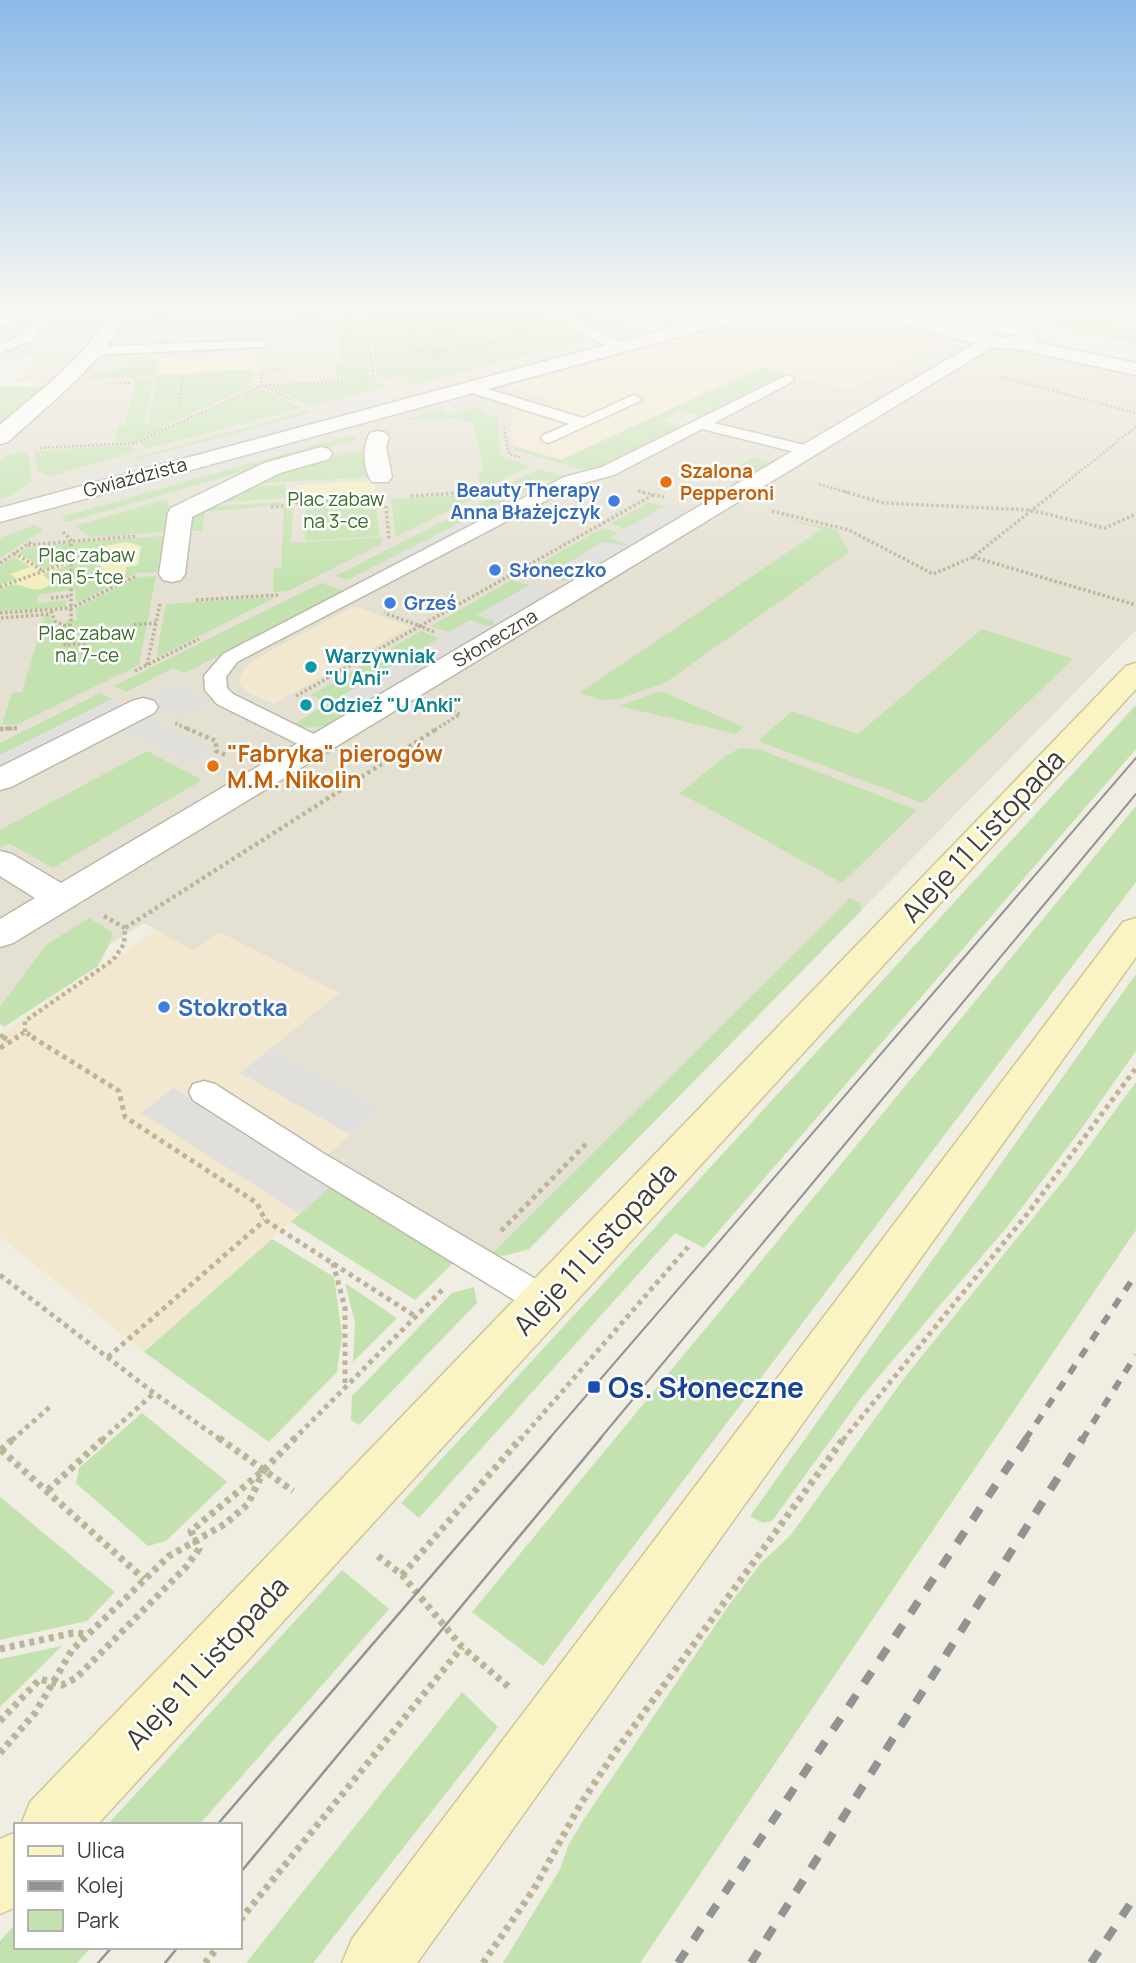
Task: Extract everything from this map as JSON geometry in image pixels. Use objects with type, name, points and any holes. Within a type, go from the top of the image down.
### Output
[{"type":"main road","name":"Aleje 11 Listopada","points":[[55,1823],[1136,672]]},
{"type":"main road","points":[[376,1963],[1136,930]]},
{"type":"main road","points":[[0,1881],[14,1867]]},
{"type":"street","points":[[0,437],[39,402]]},
{"type":"street","name":"Gwiaździsta","points":[[0,515],[415,402]]},
{"type":"street","points":[[380,477],[375,446],[383,423],[459,402]]},
{"type":"street","name":"Słoneczna","points":[[0,935],[889,402]]},
{"type":"street","points":[[172,574],[180,513],[272,468],[378,438]]},
{"type":"street","points":[[0,780],[143,708]]},
{"type":"street","points":[[0,860],[60,898]]},
{"type":"lane","points":[[515,402],[584,423]]},
{"type":"lane","points":[[549,438],[631,402]]},
{"type":"lane","points":[[318,745],[225,699],[216,690],[215,676],[230,658],[254,645],[570,481],[608,471],[743,402]]},
{"type":"lane","points":[[700,424],[807,450]]},
{"type":"lane","points":[[204,1092],[312,1161],[544,1301]]},
{"type":"path","points":[[31,448],[134,443],[226,402]]},
{"type":"path","points":[[1099,402],[1136,413]]},
{"type":"path","points":[[764,509],[849,530],[933,574],[973,557],[1136,427]]},
{"type":"path","points":[[809,481],[884,503],[1030,510],[1105,528],[1136,514]]},
{"type":"path","points":[[628,488],[672,497]]},
{"type":"path","points":[[411,496],[477,492]]},
{"type":"path","points":[[286,702],[653,495]]},
{"type":"path","points":[[276,500],[290,499],[298,503],[360,499]]},
{"type":"path","points":[[282,507],[289,506],[290,499]]},
{"type":"path","points":[[59,529],[71,540],[70,628],[65,645],[86,643],[85,653]]},
{"type":"path","points":[[27,545],[138,536]]},
{"type":"path","points":[[0,563],[37,539]]},
{"type":"path","points":[[14,553],[43,571]]},
{"type":"path","points":[[973,557],[1136,605]]},
{"type":"path","points":[[0,587],[71,561]]},
{"type":"path","points":[[167,602],[172,574]]},
{"type":"path","points":[[0,616],[42,614],[71,608],[138,575]]},
{"type":"path","points":[[147,665],[160,602],[290,594]]},
{"type":"path","points":[[51,598],[71,596]]},
{"type":"path","points":[[375,610],[444,635]]},
{"type":"path","points":[[0,616],[51,612]]},
{"type":"path","points":[[51,612],[59,625],[70,628]]},
{"type":"path","points":[[134,625],[156,623]]},
{"type":"path","points":[[125,928],[460,714],[441,707]]},
{"type":"path","points":[[143,708],[216,741],[216,751],[229,757]]},
{"type":"path","points":[[0,729],[23,727]]},
{"type":"path","points":[[103,916],[125,928]]},
{"type":"path","points":[[25,1032],[25,1021],[113,960],[124,944],[125,928]]},
{"type":"path","points":[[0,1048],[25,1032]]},
{"type":"path","points":[[25,1032],[119,1091],[125,1117],[257,1203],[265,1220],[415,1316]]},
{"type":"path","points":[[0,1035],[10,1041]]},
{"type":"path","points":[[483,1963],[534,1889],[580,1805],[613,1755],[831,1455],[1028,1213],[1136,1068]]},
{"type":"path","points":[[0,1721],[40,1679],[62,1685],[76,1678],[186,1567],[199,1549],[191,1531],[264,1470],[589,1141]]},
{"type":"path","points":[[108,1357],[265,1220]]},
{"type":"path","points":[[402,1575],[688,1247]]},
{"type":"path","points":[[332,1263],[342,1288],[348,1323],[345,1386]]},
{"type":"path","points":[[0,1275],[154,1393],[338,1523],[402,1575],[462,1647],[519,1696],[613,1755]]},
{"type":"path","points":[[48,1490],[154,1393]]},
{"type":"path","points":[[51,1406],[0,1450],[48,1490],[144,1579]]},
{"type":"path","points":[[0,1753],[35,1713],[67,1657],[144,1579],[176,1551],[225,1524],[248,1504],[264,1470]]},
{"type":"path","points":[[0,1649],[73,1633],[89,1634]]},
{"type":"path","points":[[242,1918],[462,1647]]},
{"type":"path","points":[[205,1963],[216,1949]]},
{"type":"shaded area","points":[[27,402],[554,402],[513,445],[560,460],[686,402],[1136,402],[1136,630],[529,1249],[503,1256],[492,1254],[326,1156],[380,1108],[271,1048],[339,993],[193,951],[144,923],[0,1014],[0,426]]},
{"type":"shaded area","points":[[362,402],[389,404],[93,483],[84,476],[131,463],[145,468],[148,465],[140,461],[225,438],[240,443],[242,440],[234,436],[314,415],[328,419],[330,417],[322,412]]},
{"type":"shaded area","points":[[550,402],[686,402],[560,460],[513,446],[510,418]]},
{"type":"shaded area","points":[[314,435],[323,441],[269,456],[257,450]]},
{"type":"shaded area","points":[[257,450],[252,453],[260,458],[174,482],[164,476],[157,479],[164,484],[113,498],[103,491]]},
{"type":"shaded area","points":[[511,497],[520,500],[388,568],[379,564]]},
{"type":"shaded area","points":[[664,506],[688,511],[571,581],[568,577],[553,572],[603,542],[627,546],[610,538]]},
{"type":"shaded area","points":[[534,583],[556,590],[347,713],[347,707],[333,701],[400,661],[416,667],[425,666],[424,662],[409,656],[470,620],[486,626],[494,625],[494,621],[477,615]]},
{"type":"shaded area","points":[[355,606],[410,627],[274,704],[249,693],[240,685],[244,668],[255,659]]},
{"type":"shaded area","points":[[175,685],[212,701],[179,718],[143,701]]},
{"type":"shaded area","points":[[112,699],[131,708],[0,775],[0,755]]},
{"type":"shaded area","points":[[141,714],[215,749],[192,763],[117,727]]},
{"type":"shaded area","points":[[157,930],[193,951],[220,932],[339,993],[271,1048],[381,1108],[309,1171],[332,1185],[144,1352],[0,1237],[0,1034]]},
{"type":"shaded area","points":[[271,1048],[381,1108],[351,1135],[240,1073]]},
{"type":"shaded area","points":[[173,1088],[332,1185],[300,1214],[141,1113]]},
{"type":"green space","points":[[0,402],[26,402],[0,425]]},
{"type":"green space","points":[[26,402],[29,402],[0,426]]},
{"type":"green space","points":[[131,402],[149,402],[144,424],[165,427],[134,441],[114,442],[118,426],[125,425]]},
{"type":"green space","points":[[152,402],[218,402],[164,426],[148,424]]},
{"type":"green space","points":[[233,402],[288,402],[301,408],[149,448],[139,442]]},
{"type":"green space","points":[[301,402],[328,402],[310,406]]},
{"type":"green space","points":[[687,402],[729,402],[701,416],[681,411],[662,421],[680,427],[594,469],[582,470],[514,450],[513,446],[561,460]]},
{"type":"green space","points":[[476,407],[498,419],[500,456],[530,466],[482,490],[477,471],[484,470],[472,422],[464,423],[462,418],[404,420],[440,410],[448,415]]},
{"type":"green space","points":[[307,411],[311,413],[139,459],[133,458]]},
{"type":"green space","points":[[351,435],[356,439],[68,522],[61,517]]},
{"type":"green space","points":[[129,445],[138,451],[50,476],[37,470],[34,451]]},
{"type":"green space","points":[[27,450],[32,480],[10,496],[0,499],[0,462],[7,455]]},
{"type":"green space","points":[[360,450],[368,452],[369,477],[248,484],[271,473]]},
{"type":"green space","points":[[753,457],[772,462],[738,481],[717,478]]},
{"type":"green space","points":[[539,469],[565,477],[555,482],[546,480],[347,580],[335,576],[491,497],[499,489]]},
{"type":"green space","name":"Plac zabaw na 3-ce","points":[[374,480],[379,536],[305,541],[306,504],[294,497],[297,496],[297,485]]},
{"type":"green space","points":[[286,485],[286,498],[208,503],[241,487]]},
{"type":"green space","points":[[481,494],[396,537],[391,499]]},
{"type":"green space","points":[[169,498],[164,532],[89,537],[75,526]]},
{"type":"green space","points":[[281,502],[286,505],[205,512],[202,531],[189,531],[191,511],[199,507]]},
{"type":"green space","points":[[649,502],[664,506],[625,529],[610,524]]},
{"type":"green space","points":[[284,508],[293,508],[291,543],[382,537],[381,544],[288,591],[273,592],[274,568],[281,568]]},
{"type":"green space","points":[[780,517],[837,530],[849,552],[665,683],[619,699],[603,700],[579,693],[822,529]]},
{"type":"green space","points":[[35,525],[43,530],[0,558],[0,538]]},
{"type":"green space","points":[[602,528],[619,533],[611,539],[627,546],[603,542],[554,572],[568,577],[567,581],[546,576],[538,580],[522,574]]},
{"type":"green space","name":"Plac zabaw na 5-tce","points":[[164,536],[157,572],[136,573],[76,603],[75,589],[38,595],[37,603],[66,600],[66,607],[0,611],[0,566],[27,548]]},
{"type":"green space","name":"Plac zabaw na 7-ce","points":[[156,576],[139,665],[18,724],[2,725],[12,693],[22,692],[45,615],[49,615],[55,625],[64,630],[66,621],[77,620],[76,608],[139,577]]},
{"type":"green space","points":[[512,580],[529,585],[478,615],[494,621],[494,625],[486,626],[470,620],[448,632],[431,626]]},
{"type":"green space","points":[[321,583],[344,591],[185,673],[173,668],[126,692],[114,686]]},
{"type":"green space","points":[[276,597],[156,658],[166,604]]},
{"type":"green space","points":[[982,629],[1073,659],[923,803],[758,741],[792,711],[858,734]]},
{"type":"green space","points":[[421,631],[439,638],[409,656],[424,662],[425,666],[415,667],[400,661],[334,701],[349,710],[337,720],[315,727],[292,725],[329,703],[311,695]]},
{"type":"green space","points":[[657,692],[666,693],[743,727],[736,734],[620,706]]},
{"type":"green space","points":[[100,693],[112,699],[0,755],[0,743]]},
{"type":"green space","points":[[1136,705],[1136,749],[704,1248],[675,1233],[419,1518],[401,1503]]},
{"type":"green space","points":[[740,748],[761,750],[917,810],[842,883],[679,794],[724,757]]},
{"type":"green space","points":[[147,751],[202,780],[53,868],[9,843],[0,848],[0,830]]},
{"type":"green space","points":[[1136,806],[1136,882],[543,1666],[472,1612]]},
{"type":"green space","points":[[850,898],[860,903],[862,910],[529,1249],[503,1256],[492,1254]]},
{"type":"green space","points":[[89,918],[112,932],[111,941],[98,966],[4,1027],[0,1024],[0,1007],[46,945]]},
{"type":"green space","points":[[1136,974],[1136,1051],[1079,1132],[1007,1227],[864,1394],[772,1521],[763,1523],[750,1516]]},
{"type":"green space","points":[[1136,1082],[1136,1230],[640,1963],[503,1963],[560,1869],[568,1846],[582,1822],[729,1605],[761,1563],[790,1536],[905,1377],[1067,1176]]},
{"type":"green space","points":[[332,1185],[455,1261],[415,1300],[291,1222]]},
{"type":"green space","points":[[272,1239],[334,1277],[342,1335],[337,1372],[269,1442],[144,1352]]},
{"type":"green space","points":[[345,1283],[397,1318],[353,1362],[355,1322]]},
{"type":"green space","points":[[474,1287],[477,1303],[359,1425],[351,1420],[352,1396],[452,1293]]},
{"type":"green space","points":[[142,1413],[227,1482],[166,1541],[148,1546],[76,1483],[79,1468]]},
{"type":"green space","points":[[0,1497],[115,1592],[87,1621],[0,1640]]},
{"type":"green space","points":[[342,1570],[389,1609],[201,1823],[109,1823]]},
{"type":"green space","points":[[62,1646],[0,1707],[0,1659]]},
{"type":"green space","points":[[462,1692],[498,1727],[313,1963],[246,1963]]},
{"type":"green space","points":[[14,1925],[14,1949],[89,1949],[77,1963],[0,1963],[0,1941]]},
{"type":"sand","points":[[374,480],[376,497],[304,501],[294,497],[297,496],[297,485]]},
{"type":"sand","points":[[126,542],[141,546],[138,565],[126,567],[126,574],[110,578],[99,575],[102,568],[93,558],[98,552],[97,548]]},
{"type":"sand","points":[[19,554],[44,569],[67,561],[67,565],[43,574],[51,583],[41,589],[9,585],[0,589],[0,585],[17,579],[10,574],[30,567],[15,557]]},
{"type":"tram line","points":[[548,1440],[1136,758]]},
{"type":"tram line","points":[[599,1440],[1136,794]]},
{"type":"tram line","points":[[219,1823],[550,1438]]},
{"type":"tram line","points":[[242,1871],[601,1438]]},
{"type":"tram line","points":[[98,1963],[110,1949]]},
{"type":"tram line","points":[[165,1963],[176,1949]]},
{"type":"railway","points":[[1025,1440],[1136,1274]]},
{"type":"railway","points":[[1082,1440],[1136,1355]]},
{"type":"railway","points":[[678,1963],[1027,1438]]},
{"type":"railway","points":[[751,1963],[1083,1438]]},
{"type":"railway","points":[[1091,1963],[1136,1895]]},
{"type":"place","name":"Szalona Pepperoni","points":[[666,482]]},
{"type":"place","name":"Beauty Therapy Anna Błażejczyk","points":[[614,501]]},
{"type":"place","name":"Słoneczko","points":[[495,570]]},
{"type":"place","name":"Grześ","points":[[390,603]]},
{"type":"place","name":"Warzywniak \"U Ani\"","points":[[311,667]]},
{"type":"place","name":"Odzież \"U Anki\"","points":[[306,705]]},
{"type":"place","name":"\"Fabryka\" pierogów M.M. Nikolin","points":[[213,766]]},
{"type":"place","name":"Stokrotka","points":[[164,1007]]},
{"type":"place","name":"Os. Słoneczne","points":[[594,1387]]}]
